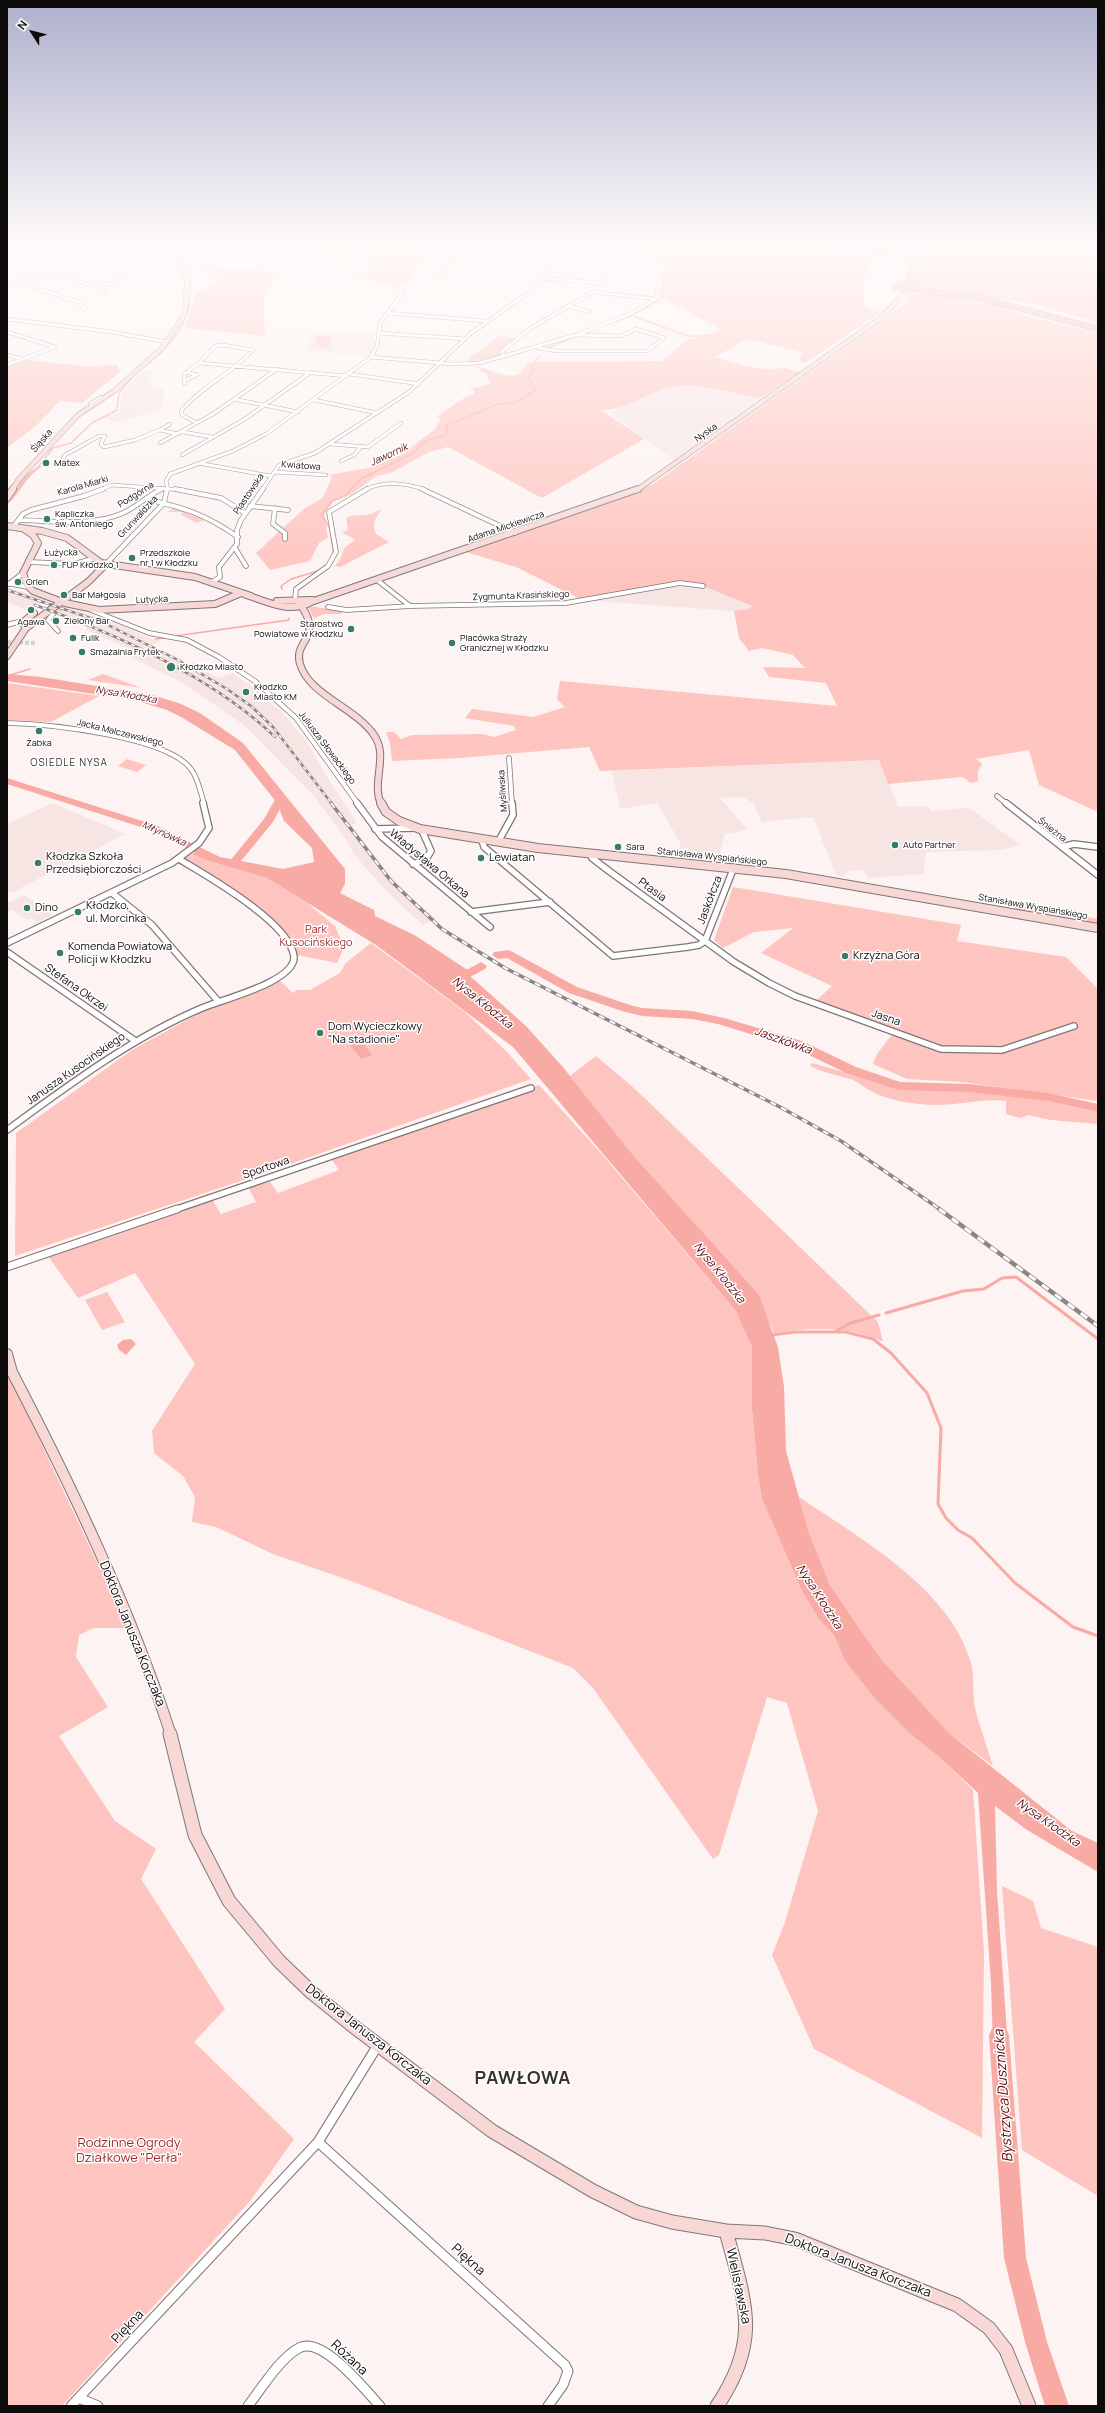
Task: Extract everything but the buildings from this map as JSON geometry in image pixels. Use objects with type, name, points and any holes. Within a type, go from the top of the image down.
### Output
[{"type":"street","points":[[7,365],[22,359]]},
{"type":"street","name":"Śląska","points":[[7,498],[19,479],[78,415],[121,386],[149,359]]},
{"type":"street","points":[[186,372],[197,375],[184,383],[184,374],[186,372],[199,363],[203,359]]},
{"type":"street","points":[[197,423],[182,415],[182,411],[194,395],[238,366],[245,359]]},
{"type":"street","name":"Grunwaldzka","points":[[7,656],[21,634],[30,624],[63,604],[74,595],[164,503],[167,498],[166,479],[170,474],[247,444],[298,412],[369,359]]},
{"type":"street","points":[[390,359],[473,364],[495,359]]},
{"type":"street","name":"Piastowska","points":[[212,582],[220,577],[219,567],[235,548],[239,524],[245,513],[272,474],[282,463],[312,454],[330,444],[419,384],[446,359]]},
{"type":"street","name":"Nyska","points":[[680,461],[824,359]]},
{"type":"street","points":[[199,363],[348,375],[419,384]]},
{"type":"street","points":[[160,443],[183,432],[277,369]]},
{"type":"street","points":[[182,455],[214,437],[264,405],[311,372]]},
{"type":"street","points":[[234,399],[298,412]]},
{"type":"street","points":[[314,400],[377,413]]},
{"type":"street","points":[[330,444],[360,448],[368,447],[401,423]]},
{"type":"street","points":[[60,464],[65,455],[100,436],[105,436],[101,444],[104,447],[135,440],[160,430],[162,427],[170,424]]},
{"type":"street","points":[[160,430],[178,434]]},
{"type":"street","points":[[183,432],[214,437]]},
{"type":"street","points":[[341,461],[354,455],[360,448]]},
{"type":"street","name":"Adama Mickiewicza","points":[[294,609],[303,604],[331,596],[622,497],[643,487],[680,461]]},
{"type":"street","name":"Kwiatowa","points":[[196,463],[272,474],[326,475]]},
{"type":"street","points":[[295,600],[296,589],[328,566],[336,552],[329,512],[348,499],[376,485],[392,483],[424,489],[515,533]]},
{"type":"street","name":"Karola Miarki","points":[[10,526],[20,520],[23,514],[40,506],[84,496],[112,485],[166,487],[221,498],[245,513]]},
{"type":"street","name":"Podgórna","points":[[20,520],[66,522],[104,519],[126,512],[166,487]]},
{"type":"street","points":[[146,499],[189,509],[214,520],[238,537]]},
{"type":"street","points":[[250,506],[288,510]]},
{"type":"street","points":[[275,508],[272,524],[285,533],[285,539]]},
{"type":"street","points":[[10,526],[58,535],[77,543],[99,566],[99,570]]},
{"type":"street","points":[[23,528],[33,535],[38,543]]},
{"type":"street","points":[[8,584],[23,573],[38,543],[45,538],[58,535]]},
{"type":"street","points":[[235,548],[246,566]]},
{"type":"street","points":[[94,560],[106,564],[190,576],[212,582],[259,600],[286,604],[302,613],[311,623]]},
{"type":"street","name":"Łużycka","points":[[29,562],[74,564],[94,560]]},
{"type":"street","points":[[8,584],[28,587],[23,573]]},
{"type":"street","points":[[377,580],[410,606]]},
{"type":"street","name":"Zygmunta Krasińskiego","points":[[328,608],[356,610],[405,608],[410,606],[560,604],[680,583],[703,586]]},
{"type":"street","name":"Lutycka","points":[[28,587],[63,604],[72,604],[91,610],[116,610],[215,604],[243,594]]},
{"type":"street","points":[[22,623],[55,599]]},
{"type":"street","points":[[286,604],[295,600]]},
{"type":"street","points":[[295,600],[303,604],[310,617],[311,623]]},
{"type":"street","name":"Juliusza Słowackiego","points":[[91,610],[149,633],[178,637],[187,640],[241,670],[287,710],[350,791],[375,829]]},
{"type":"street","points":[[113,620],[116,610]]},
{"type":"street","points":[[54,613],[48,620],[58,631]]},
{"type":"street","points":[[7,625],[22,623],[30,624]]},
{"type":"street","name":"Stanisława Wyspiańskiego","points":[[311,623],[309,635],[299,657],[301,667],[321,690],[372,730],[377,739],[380,753],[378,792],[382,807],[395,819],[416,828],[498,842],[786,874],[883,892],[1019,913],[1098,928]]},
{"type":"street","name":"Jacka Malczewskiego","points":[[7,723],[48,725],[85,731],[150,747],[178,758],[191,770],[208,821],[205,835],[196,846],[179,859],[7,943]]},
{"type":"street","name":"Myśliwska","points":[[498,842],[513,815],[509,758]]},
{"type":"street","name":"Śnieżna","points":[[997,796],[1098,875]]},
{"type":"street","points":[[375,829],[416,828]]},
{"type":"street","name":"Władysława Orkana","points":[[375,829],[391,846],[490,927]]},
{"type":"street","points":[[413,864],[426,858],[431,851],[423,834],[424,830]]},
{"type":"street","points":[[482,840],[484,847],[613,956],[688,947],[699,945],[705,941]]},
{"type":"street","points":[[1062,847],[1077,844],[1098,847]]},
{"type":"street","name":"Ptasia","points":[[590,853],[608,871],[705,941]]},
{"type":"street","name":"Janusza Kusocińskiego","points":[[7,1130],[134,1040],[218,1001],[284,975],[294,960],[294,952],[291,943],[260,912],[179,859]]},
{"type":"street","name":"Jaskółcza","points":[[705,941],[734,868]]},
{"type":"street","points":[[112,893],[152,925],[218,1001]]},
{"type":"street","name":"Władysława Orkana","points":[[471,912],[486,908],[530,907],[550,902]]},
{"type":"street","name":"Jasna","points":[[705,941],[734,962],[795,996],[947,1050],[1002,1050],[1074,1026]]},
{"type":"street","name":"Stefana Okrzei","points":[[7,952],[134,1040]]},
{"type":"street","name":"Sportowa","points":[[7,1267],[532,1088]]},
{"type":"street","name":"Doktora Janusza Korczaka","points":[[7,1354],[12,1372],[69,1482],[151,1674],[173,1742],[194,1835],[229,1901],[279,1961],[300,1982],[378,2045],[492,2131],[594,2191],[636,2212],[672,2222],[726,2231],[765,2233],[794,2239],[957,2305],[989,2328],[1006,2350],[1030,2406]]},
{"type":"street","name":"Piękna","points":[[71,2406],[318,2142],[378,2045]]},
{"type":"street","name":"Piękna","points":[[318,2142],[565,2365],[568,2372],[567,2378],[548,2406]]},
{"type":"street","name":"Wielisławska","points":[[718,2406],[739,2373],[746,2348],[747,2320],[726,2231]]},
{"type":"street","name":"Różana","points":[[248,2406],[291,2355],[301,2346],[315,2346],[328,2353],[380,2406]]},
{"type":"street","points":[[79,2398],[98,2406]]},
{"type":"shaded area","points":[[141,371],[153,371],[150,375],[153,389],[165,389],[162,409],[116,423],[105,418],[120,411],[122,393]]},
{"type":"shaded area","points":[[677,386],[693,386],[760,398],[674,460],[612,415],[612,411],[657,391]]},
{"type":"shaded area","points":[[679,582],[701,584],[752,606],[749,609],[734,611],[582,600]]},
{"type":"shaded area","points":[[7,587],[47,600],[30,612],[7,602]]},
{"type":"shaded area","points":[[61,606],[106,619],[155,640],[162,640],[151,645],[189,664],[193,663],[218,678],[233,673],[254,688],[284,714],[307,742],[330,782],[357,823],[351,825],[387,872],[411,898],[436,919],[423,925],[391,896],[351,851],[353,850],[315,797],[244,725],[181,682],[123,653],[129,649],[86,630],[87,627],[85,625],[51,612]]},
{"type":"shaded area","points":[[880,760],[898,807],[928,806],[931,811],[969,808],[1021,845],[999,850],[926,852],[923,874],[869,878],[862,870],[848,871],[843,877],[836,875],[813,817],[762,822],[753,803],[743,797],[720,798],[748,830],[725,834],[718,859],[677,855],[681,844],[657,803],[620,809],[612,771]]},
{"type":"shaded area","name":"Kłodzka Szkoła Przedsiębiorczości","points":[[53,803],[125,834],[11,893],[7,891],[7,824]]},
{"type":"shaded area","points":[[25,895],[53,915],[37,923],[31,918],[27,920],[12,910],[7,912],[7,903]]},
{"type":"green space","points":[[469,359],[491,359],[484,361],[469,363]]},
{"type":"green space","points":[[664,359],[719,359],[759,368],[776,369],[782,367],[800,372],[760,398],[697,386],[677,386],[658,391],[630,404],[601,410],[644,439],[542,498],[448,447],[429,452],[391,473],[376,476],[352,494],[333,502],[324,513],[328,538],[319,543],[310,561],[270,570],[256,553],[305,508],[323,498],[332,477],[329,475],[373,467],[404,453],[435,429],[441,418],[436,417],[466,397],[475,394],[474,390],[468,389],[491,384],[486,374],[473,365],[513,376],[519,374],[530,362],[661,361]]},
{"type":"green space","points":[[800,359],[812,359],[805,363],[799,361]]},
{"type":"green space","points":[[830,359],[1098,359],[1098,812],[1039,785],[1029,750],[976,759],[982,764],[978,771],[978,781],[971,783],[963,777],[888,784],[879,760],[600,771],[589,747],[459,758],[392,761],[390,743],[386,732],[394,732],[401,739],[412,735],[483,734],[494,737],[516,730],[514,726],[465,718],[472,709],[533,717],[565,707],[557,699],[560,681],[837,706],[826,683],[769,677],[763,667],[805,668],[793,655],[762,648],[749,651],[739,638],[734,611],[749,609],[752,606],[701,585],[679,582],[582,600],[516,567],[465,552],[617,500],[653,484]]},
{"type":"green space","points":[[26,360],[85,366],[117,365],[120,372],[82,403],[60,401],[37,425],[7,448],[7,367]]},
{"type":"green space","points":[[174,508],[205,520],[197,523],[181,515],[183,512],[167,512]]},
{"type":"green space","points":[[381,510],[377,516],[374,527],[376,534],[389,542],[340,567],[335,566],[341,558],[344,548],[355,540],[342,532],[348,530],[346,518],[368,515]]},
{"type":"green space","points":[[308,607],[342,611],[341,614],[325,614],[314,618]]},
{"type":"green space","points":[[103,674],[142,688],[88,680]]},
{"type":"green space","points":[[7,683],[99,696],[51,722],[7,720]]},
{"type":"green space","points":[[127,759],[146,765],[137,772],[118,766]]},
{"type":"green space","name":"Park Kusocińskiego","points":[[192,854],[209,861],[267,878],[306,902],[335,926],[344,948],[337,963],[297,955],[295,942],[260,907],[183,859]]},
{"type":"green space","points":[[733,887],[961,925],[957,941],[1066,957],[1098,989],[1098,1101],[962,1082],[907,1079],[873,1064],[877,1054],[896,1029],[815,1002],[832,986],[761,953],[793,928],[754,932],[723,948],[714,940]]},
{"type":"green space","points":[[1016,904],[1098,919],[1098,924],[1014,909]]},
{"type":"green space","points":[[371,943],[465,1012],[506,1051],[531,1079],[262,1174],[15,1256],[16,1133],[132,1050],[205,1010],[280,981],[293,993],[297,990],[310,990],[340,973],[346,963]]},
{"type":"green space","points":[[596,1056],[635,1089],[878,1322],[883,1342],[871,1337],[843,1330],[815,1329],[787,1331],[774,1334],[772,1327],[693,1222],[633,1155],[570,1076]]},
{"type":"green space","points":[[812,1063],[904,1089],[988,1092],[1043,1100],[1098,1112],[1098,1124],[1051,1120],[1028,1115],[1021,1118],[1006,1114],[1006,1101],[997,1100],[942,1105],[909,1103],[885,1097],[869,1090],[853,1080],[810,1066]]},
{"type":"green space","points":[[539,1085],[600,1152],[735,1310],[752,1347],[752,1409],[758,1475],[762,1499],[801,1589],[818,1618],[834,1635],[845,1661],[875,1699],[909,1733],[938,1756],[973,1790],[984,1952],[982,2138],[814,2049],[772,1955],[784,1925],[818,1811],[787,1703],[767,1697],[719,1855],[713,1859],[593,1688],[573,1668],[354,1582],[273,1554],[216,1527],[192,1522],[195,1497],[183,1476],[154,1453],[152,1431],[195,1364],[135,1273],[78,1298],[48,1256],[212,1199],[221,1214],[256,1202],[248,1187],[270,1182],[278,1193],[339,1170],[332,1160]]},
{"type":"green space","points":[[107,1292],[125,1322],[102,1330],[85,1300]]},
{"type":"green space","name":"Rodzinne Ogrody Działkowe \"Perła\"","points":[[7,1371],[128,1628],[94,1628],[79,1635],[76,1657],[108,1707],[59,1736],[115,1821],[156,1849],[141,1879],[225,2009],[194,2042],[294,2139],[251,2200],[62,2406],[7,2406]]},
{"type":"green space","points":[[799,1497],[900,1567],[923,1588],[944,1611],[960,1636],[971,1663],[975,1708],[993,1766],[949,1733],[883,1661],[864,1635],[830,1585],[809,1533]]},
{"type":"green space","points":[[1002,1886],[1033,1901],[1041,1928],[1098,1947],[1098,2196],[1022,2150]]},
{"type":"water","points":[[38,466],[42,466],[27,480],[7,505],[7,500],[14,494],[21,479]]},
{"type":"water","points":[[7,674],[41,677],[153,695],[181,704],[200,713],[243,743],[345,869],[345,884],[340,893],[374,910],[375,916],[416,936],[466,969],[472,969],[478,973],[470,976],[526,1026],[562,1066],[633,1155],[759,1295],[778,1347],[784,1387],[786,1451],[809,1533],[830,1585],[883,1661],[949,1733],[1072,1831],[1098,1843],[1098,1872],[1027,1830],[995,1806],[997,1891],[1009,2062],[993,2047],[991,1983],[978,1793],[938,1756],[909,1733],[875,1699],[845,1661],[834,1635],[818,1618],[801,1589],[762,1499],[758,1475],[752,1409],[752,1347],[735,1310],[513,1047],[376,945],[267,878],[209,861],[192,854],[201,848],[220,857],[283,869],[314,862],[312,848],[284,821],[277,803],[235,750],[167,710],[134,700],[7,681]]},
{"type":"water","points":[[362,1041],[372,1055],[361,1059],[350,1045]]},
{"type":"water","points":[[131,1339],[136,1344],[126,1355],[119,1350],[117,1345],[123,1340]]},
{"type":"waterway","points":[[149,363],[154,359]]},
{"type":"waterway","name":"Jawornik","points":[[332,544],[330,529],[322,515],[332,501],[346,495],[359,480],[415,452],[421,444],[430,439],[447,435],[447,425],[499,404],[515,403],[537,389],[531,386],[532,381],[528,377],[534,371],[532,369],[533,363],[537,359]]},
{"type":"waterway","points":[[38,467],[53,448],[71,443],[92,423],[117,410],[119,393],[134,375]]},
{"type":"waterway","name":"Jawornik","points":[[333,546],[333,554]]},
{"type":"waterway","name":"Jawornik","points":[[282,589],[281,586],[291,579],[321,570]]},
{"type":"waterway","name":"Jawornik","points":[[175,636],[289,620],[289,618]]},
{"type":"waterway","name":"Jawornik","points":[[155,639],[166,638]]},
{"type":"waterway","name":"Jawornik","points":[[7,676],[30,669]]},
{"type":"waterway","name":"Młynówka","points":[[7,781],[154,828],[215,858]]},
{"type":"waterway","name":"Nysa Kłodzka","points":[[233,864],[269,820],[280,800]]},
{"type":"waterway","name":"Jaszkówka","points":[[498,955],[509,954],[573,990],[626,1008],[642,1012],[692,1015],[720,1021],[797,1044],[851,1070],[899,1086],[970,1088],[1048,1097],[1098,1108]]},
{"type":"waterway","name":"Jaszkówka","points":[[458,978],[481,966]]},
{"type":"waterway","points":[[886,1313],[963,1291],[984,1289],[1002,1278],[1016,1277],[1098,1339]]},
{"type":"waterway","points":[[834,1332],[851,1323],[879,1315]]},
{"type":"waterway","points":[[772,1335],[795,1332],[834,1332]]},
{"type":"waterway","points":[[834,1332],[846,1332],[873,1339],[891,1353],[927,1393],[941,1428],[938,1504],[946,1518],[958,1530],[972,1538],[1015,1583],[1073,1627],[1098,1636]]},
{"type":"waterway","name":"Bystrzyca Dusznicka","points":[[999,2035],[1015,2258],[1036,2342],[1057,2406]]},
{"type":"tunnel","points":[[54,613],[64,607]]},
{"type":"tunnel","points":[[7,642],[35,643]]},
{"type":"railway","points":[[7,590],[102,622],[176,659],[227,689],[251,706],[273,727],[332,804]]},
{"type":"railway","points":[[35,605],[98,629],[162,659],[223,695],[250,715],[275,737]]},
{"type":"railway","points":[[331,803],[391,881],[442,929],[505,968],[780,1107],[841,1141],[941,1210]]},
{"type":"railway","points":[[939,1209],[1098,1326]]},
{"type":"place","name":"Matex","points":[[46,463]]},
{"type":"place","name":"Kapliczka św. Antoniego","points":[[47,519]]},
{"type":"place","name":"Przedszkole nr 1 w Kłodzku","points":[[132,558]]},
{"type":"place","name":"FUP Kłodzko 1","points":[[54,565]]},
{"type":"place","name":"Orlen","points":[[18,582]]},
{"type":"place","name":"Bar Małgosia","points":[[64,595]]},
{"type":"place","name":"Agawa","points":[[31,610]]},
{"type":"place","name":"Zielony Bar","points":[[56,621]]},
{"type":"place","name":"Starostwo Powiatowe w Kłodzku","points":[[351,629]]},
{"type":"place","name":"Fulik","points":[[73,638]]},
{"type":"place","name":"Placówka Straży Granicznej w Kłodzku","points":[[452,643]]},
{"type":"place","name":"Smażalnia Frytek","points":[[82,652]]},
{"type":"place","name":"Kłodzko Miasto","points":[[171,667]]},
{"type":"place","name":"Kłodzko Miasto KM","points":[[246,692]]},
{"type":"place","name":"Żabka","points":[[39,731]]},
{"type":"place","name":"Auto Partner","points":[[895,845]]},
{"type":"place","name":"Sara","points":[[618,847]]},
{"type":"place","name":"Lewiatan","points":[[481,858]]},
{"type":"place","name":"Kłodzka Szkoła Przedsiębiorczości","points":[[38,863]]},
{"type":"place","name":"Dino","points":[[27,908]]},
{"type":"place","name":"Kłodzko, ul. Morcinka","points":[[78,912]]},
{"type":"place","name":"Komenda Powiatowa Policji w Kłodzku","points":[[60,953]]},
{"type":"place","name":"Krzyżna Góra","points":[[845,956]]},
{"type":"place","name":"Dom Wycieczkowy \"Na stadionie\"","points":[[320,1033]]},
{"type":"district","name":"OSIEDLE NYSA","points":[[69,763]]},
{"type":"district","name":"PAWŁOWA","points":[[523,2079]]}]
